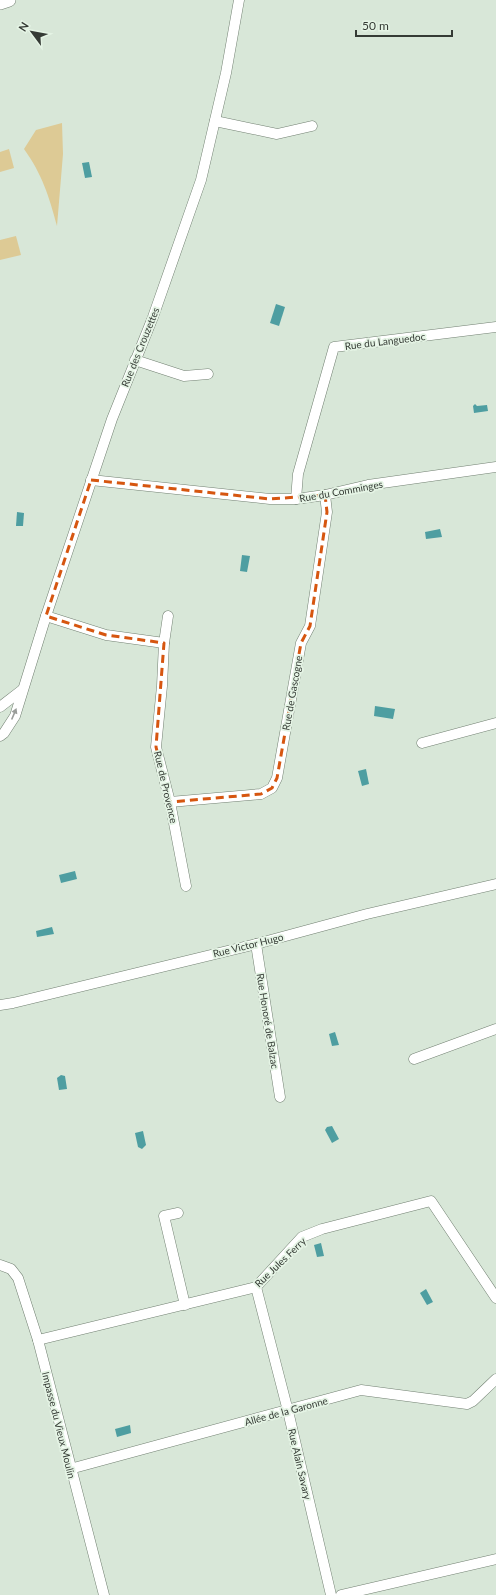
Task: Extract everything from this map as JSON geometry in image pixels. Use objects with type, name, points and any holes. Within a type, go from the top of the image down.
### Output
[{"type":"street","points":[[0,3],[9,0]]},
{"type":"street","name":"Rue des Crouzettes","points":[[0,736],[4,733],[14,716],[112,419],[153,317],[201,180],[226,73],[239,0]]},
{"type":"street","points":[[215,121],[277,134],[312,126]]},
{"type":"street","name":"Rue du Languedoc","points":[[296,499],[298,474],[334,347],[496,327]]},
{"type":"street","points":[[135,360],[184,376],[208,374]]},
{"type":"street","name":"Rue du Comminges","points":[[91,480],[270,499],[296,499],[325,495],[368,485],[496,467]]},
{"type":"street","name":"Rue de Gascogne","points":[[170,802],[262,794],[272,788],[277,778],[301,643],[310,626],[327,512],[325,495]]},
{"type":"street","points":[[46,616],[106,635],[164,642]]},
{"type":"street","name":"Rue de Provence","points":[[168,616],[164,642],[162,686],[156,748],[170,802],[186,886]]},
{"type":"street","points":[[0,707],[22,690]]},
{"type":"street","points":[[422,743],[496,723]]},
{"type":"street","name":"Rue Victor Hugo","points":[[0,1005],[256,944],[367,914],[496,884]]},
{"type":"street","name":"Rue Honoré de Balzac","points":[[256,944],[280,1097]]},
{"type":"street","points":[[414,1059],[496,1028]]},
{"type":"street","name":"Rue Jules Ferry","points":[[38,1340],[256,1287],[302,1238],[322,1229],[431,1201],[496,1298]]},
{"type":"street","points":[[178,1212],[164,1216],[184,1305]]},
{"type":"street","name":"Impasse du Vieux Moulin","points":[[0,1265],[11,1268],[18,1278],[38,1340],[70,1469],[104,1595]]},
{"type":"street","name":"Rue Alain Savary","points":[[256,1287],[288,1411],[331,1595]]},
{"type":"street","name":"Allée de la Garonne","points":[[70,1469],[361,1390],[467,1404],[474,1401],[496,1379]]},
{"type":"street","points":[[341,1595],[496,1558]]},
{"type":"highlighted area","points":[[91,480],[270,499],[325,495],[327,512],[310,626],[301,643],[277,778],[272,788],[261,794],[170,802],[156,747],[164,643],[106,635],[46,616]]},
{"type":"shaded area","points":[[62,123],[63,154],[57,226],[51,205],[36,167],[24,149],[36,130]]},
{"type":"shaded area","points":[[9,149],[14,168],[0,172],[0,152]]},
{"type":"shaded area","points":[[16,236],[21,255],[0,260],[0,240]]},
{"type":"water","points":[[89,162],[92,177],[85,178],[82,163]]},
{"type":"water","points":[[276,304],[285,307],[279,326],[270,323]]},
{"type":"water","points":[[475,404],[477,406],[487,405],[488,411],[474,413],[473,406]]},
{"type":"water","points":[[17,512],[24,513],[23,526],[16,526]]},
{"type":"water","points":[[440,529],[442,537],[426,539],[425,532]]},
{"type":"water","points":[[242,555],[250,556],[247,572],[240,571]]},
{"type":"water","points":[[375,706],[395,709],[393,719],[374,716]]},
{"type":"water","points":[[366,769],[369,784],[362,786],[358,771]]},
{"type":"water","points":[[75,871],[77,879],[61,883],[59,875]]},
{"type":"water","points":[[52,927],[54,934],[37,937],[36,931]]},
{"type":"water","points":[[335,1032],[339,1045],[332,1046],[329,1034]]},
{"type":"water","points":[[61,1075],[65,1076],[67,1089],[59,1090],[57,1078]]},
{"type":"water","points":[[332,1126],[339,1139],[332,1143],[325,1130],[327,1127]]},
{"type":"water","points":[[143,1131],[146,1145],[142,1149],[138,1147],[135,1133]]},
{"type":"water","points":[[321,1243],[324,1256],[317,1257],[314,1245]]},
{"type":"water","points":[[426,1289],[433,1302],[427,1305],[420,1293]]},
{"type":"water","points":[[130,1425],[131,1433],[117,1437],[115,1429]]}]
